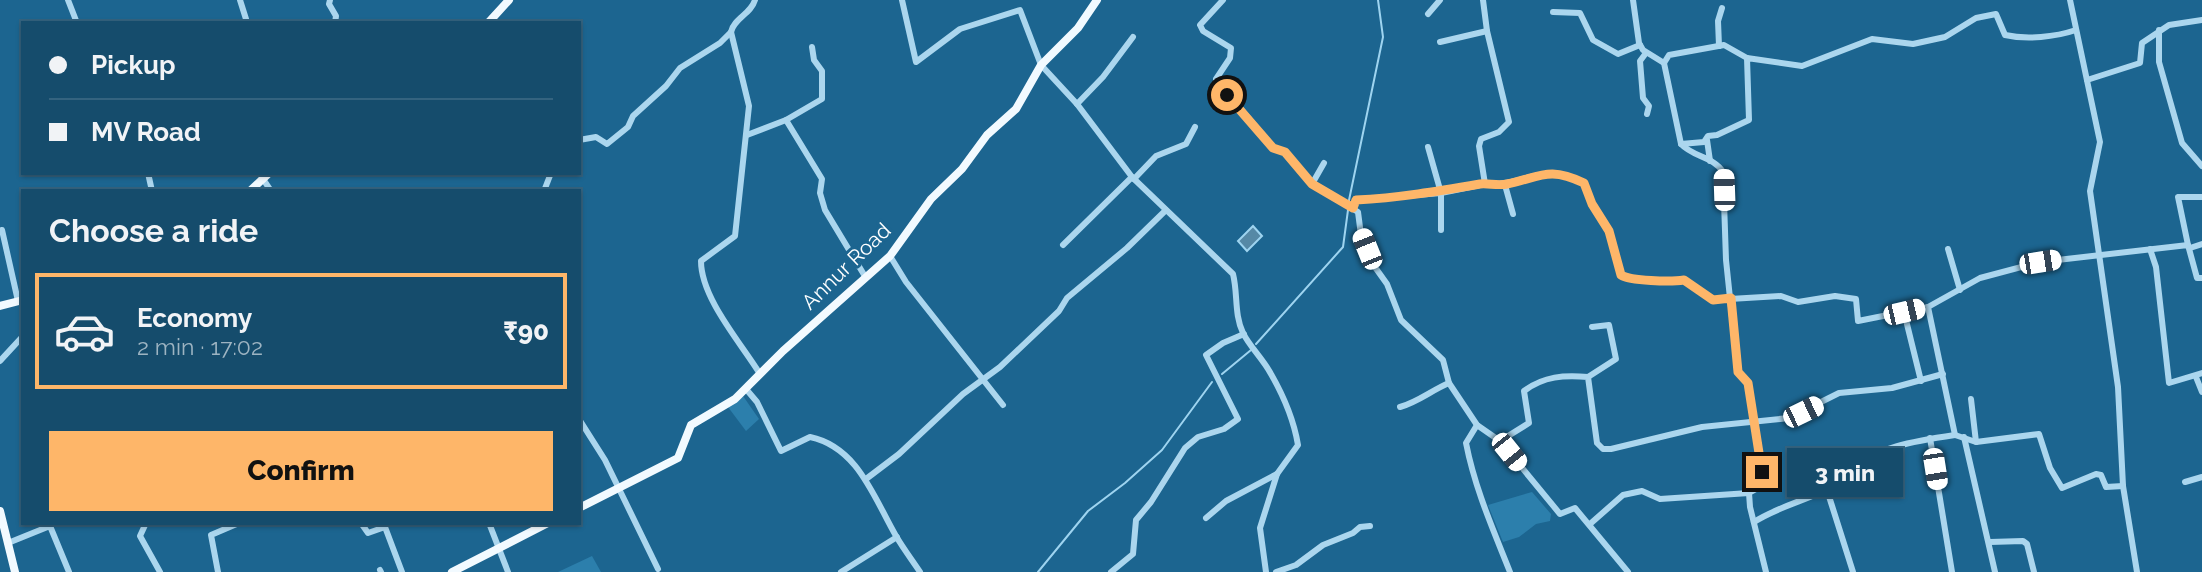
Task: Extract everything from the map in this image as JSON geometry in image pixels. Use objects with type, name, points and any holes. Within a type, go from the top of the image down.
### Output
[{"type":"main road","points":[[492,21],[509,0]]},
{"type":"main road","name":"Annur Road","points":[[581,507],[678,458],[691,425],[726,406],[746,390],[820,316],[890,256],[931,199],[962,169],[988,135],[1016,110],[1041,65],[1078,28],[1097,0]]},
{"type":"main road","points":[[252,189],[266,176]]},
{"type":"main road","points":[[0,306],[20,300]]},
{"type":"main road","points":[[0,511],[15,572]]},
{"type":"main road","points":[[453,572],[544,525]]},
{"type":"street","points":[[68,0],[76,21]]},
{"type":"street","points":[[240,0],[246,19]]},
{"type":"street","points":[[330,0],[328,5],[336,16],[335,21]]},
{"type":"street","points":[[581,141],[596,137],[607,144],[628,127],[634,116],[659,93],[680,68],[720,43],[755,0]]},
{"type":"street","points":[[902,0],[916,62],[960,29],[1020,10]]},
{"type":"street","points":[[1019,0],[1020,10],[1041,65],[1077,104],[1133,178],[1211,257],[1233,274],[1238,292],[1236,311],[1244,334],[1271,374],[1291,417],[1298,445],[1277,474],[1260,528],[1266,572]]},
{"type":"street","points":[[1223,0],[1200,25],[1203,31],[1231,48],[1230,58],[1216,79],[1273,148],[1285,152],[1312,184],[1358,212],[1361,235],[1372,263],[1387,284],[1401,320],[1443,360],[1449,383],[1477,425],[1500,441],[1555,510],[1560,514],[1575,508],[1628,572]]},
{"type":"street","points":[[1428,14],[1440,0]]},
{"type":"street","points":[[1483,0],[1487,31],[1509,122],[1499,132],[1481,139],[1479,146],[1485,184]]},
{"type":"street","points":[[1633,0],[1640,45],[1647,53],[1664,63]]},
{"type":"street","points":[[2072,0],[2100,142],[2090,191],[2123,424],[2123,486],[2137,572]]},
{"type":"street","points":[[1719,46],[1717,21],[1722,8]]},
{"type":"street","points":[[1553,12],[1580,13],[1593,40],[1618,54],[1640,45]]},
{"type":"street","points":[[1590,524],[1623,495],[1642,491],[1660,499],[1749,493],[1765,486],[1748,383],[1738,372],[1726,260],[1723,172],[1681,144],[1664,63],[1669,55],[1719,46],[1729,47],[1747,58],[1802,66],[1872,39],[1913,44],[1945,37],[1976,18],[1996,14],[2005,35],[2012,37],[2047,37],[2076,30]]},
{"type":"street","points":[[2087,80],[2140,63],[2143,43],[2159,30],[2202,20]]},
{"type":"street","points":[[2159,30],[2159,62],[2182,143],[2202,168]]},
{"type":"street","points":[[1440,42],[1487,31]]},
{"type":"street","points":[[731,32],[747,92],[747,135],[735,236],[701,261],[701,273],[714,304],[760,374]]},
{"type":"street","points":[[1077,104],[1103,77],[1133,37]]},
{"type":"street","points":[[747,135],[786,120],[822,99],[822,71],[814,61],[812,47]]},
{"type":"street","points":[[1647,53],[1640,61],[1643,98],[1649,106],[1647,114]]},
{"type":"street","points":[[1710,161],[1707,136],[1717,135],[1749,120],[1747,58]]},
{"type":"street","points":[[786,120],[822,179],[820,193],[825,210],[866,278]]},
{"type":"street","points":[[1063,245],[1156,156],[1186,144],[1195,127]]},
{"type":"street","points":[[1681,144],[1707,140]]},
{"type":"street","points":[[1428,147],[1441,193],[1441,230]]},
{"type":"street","points":[[1312,184],[1324,163]]},
{"type":"street","points":[[1350,205],[1356,200],[1441,193],[1485,184],[1504,185],[1538,173],[1562,173],[1584,183],[1592,204],[1609,231],[1621,275],[1629,280],[1648,278],[1664,284],[1684,280],[1713,300],[1781,296],[1798,302],[1835,296],[1856,299],[1858,321],[1928,307],[1980,278],[2040,262],[2070,256],[2099,256],[2202,244]]},
{"type":"street","points":[[1504,185],[1513,214]]},
{"type":"street","points":[[2202,197],[2178,197],[2197,278],[2202,278]]},
{"type":"street","points":[[866,479],[899,454],[963,394],[985,379],[1059,311],[1067,298],[1127,248],[1166,210]]},
{"type":"street","points":[[2,230],[20,300]]},
{"type":"street","points":[[1948,249],[1961,290]]},
{"type":"street","points":[[2150,249],[2156,267],[2169,383],[2199,375],[2202,392]]},
{"type":"street","points":[[890,256],[962,355],[985,379],[1003,405]]},
{"type":"street","points":[[1928,307],[1955,435]]},
{"type":"street","points":[[1904,312],[1921,381]]},
{"type":"street","points":[[1500,441],[1528,423],[1524,391],[1529,387],[1555,377],[1588,377],[1616,359],[1609,325],[1592,327]]},
{"type":"street","points":[[1111,572],[1133,554],[1136,520],[1151,502],[1185,448],[1198,437],[1224,429],[1238,419],[1206,355],[1212,349],[1244,334]]},
{"type":"street","points":[[0,361],[21,338]]},
{"type":"street","points":[[1588,377],[1597,443],[1603,449],[1702,428],[1789,418],[1839,393],[1864,393],[1942,374]]},
{"type":"street","points":[[1400,407],[1417,402],[1431,391],[1449,383]]},
{"type":"street","points":[[746,390],[757,402],[781,451],[810,438],[845,453],[866,479],[897,537],[920,572]]},
{"type":"street","points":[[1971,399],[1976,442]]},
{"type":"street","points":[[581,422],[605,460],[658,569]]},
{"type":"street","points":[[1477,425],[1466,443],[1471,468],[1479,497],[1510,572]]},
{"type":"street","points":[[1754,522],[1777,508],[1827,491],[1840,473],[1876,451],[1955,435],[1976,442],[2039,434],[2050,468],[2062,488],[2096,474],[2101,475],[2105,487],[2123,486]]},
{"type":"street","points":[[1964,437],[1995,572]]},
{"type":"street","points":[[1930,438],[1952,572]]},
{"type":"street","points":[[1206,518],[1226,501],[1277,474]]},
{"type":"street","points":[[2185,482],[2202,477]]},
{"type":"street","points":[[1827,491],[1853,572]]},
{"type":"street","points":[[1749,493],[1766,572]]},
{"type":"street","points":[[145,525],[141,536],[160,572]]},
{"type":"street","points":[[218,572],[211,535],[234,525]]},
{"type":"street","points":[[362,525],[368,533],[382,527],[388,531],[402,572]]},
{"type":"street","points":[[490,525],[508,572]]},
{"type":"street","points":[[8,543],[50,526],[69,572]]},
{"type":"street","points":[[1276,572],[1296,565],[1323,545],[1353,533],[1360,527],[1370,526]]},
{"type":"street","points":[[841,572],[897,537]]},
{"type":"street","points":[[1990,542],[2023,541],[2027,544],[2034,572]]},
{"type":"shaded area","points":[[1253,226],[1262,236],[1247,251],[1238,241]]},
{"type":"shaded area","points":[[743,396],[759,419],[746,431],[728,407]]},
{"type":"shaded area","points":[[1532,492],[1551,514],[1550,521],[1536,524],[1519,537],[1503,542],[1488,505]]},
{"type":"shaded area","points":[[592,556],[601,572],[558,572]]},
{"type":"waterway","points":[[1348,205],[1383,37],[1378,0]]},
{"type":"waterway","points":[[1256,344],[1343,247],[1348,210]]},
{"type":"waterway","points":[[1222,374],[1251,350]]},
{"type":"waterway","points":[[1038,572],[1088,511],[1162,450],[1212,382]]},
{"type":"route","points":[[1227,95],[1273,148],[1285,152],[1312,184],[1353,208],[1356,200],[1441,193],[1483,184],[1504,185],[1538,173],[1562,173],[1584,183],[1592,204],[1609,231],[1621,275],[1629,280],[1648,278],[1664,284],[1684,280],[1713,300],[1731,298],[1738,372],[1748,383],[1762,472]]}]
